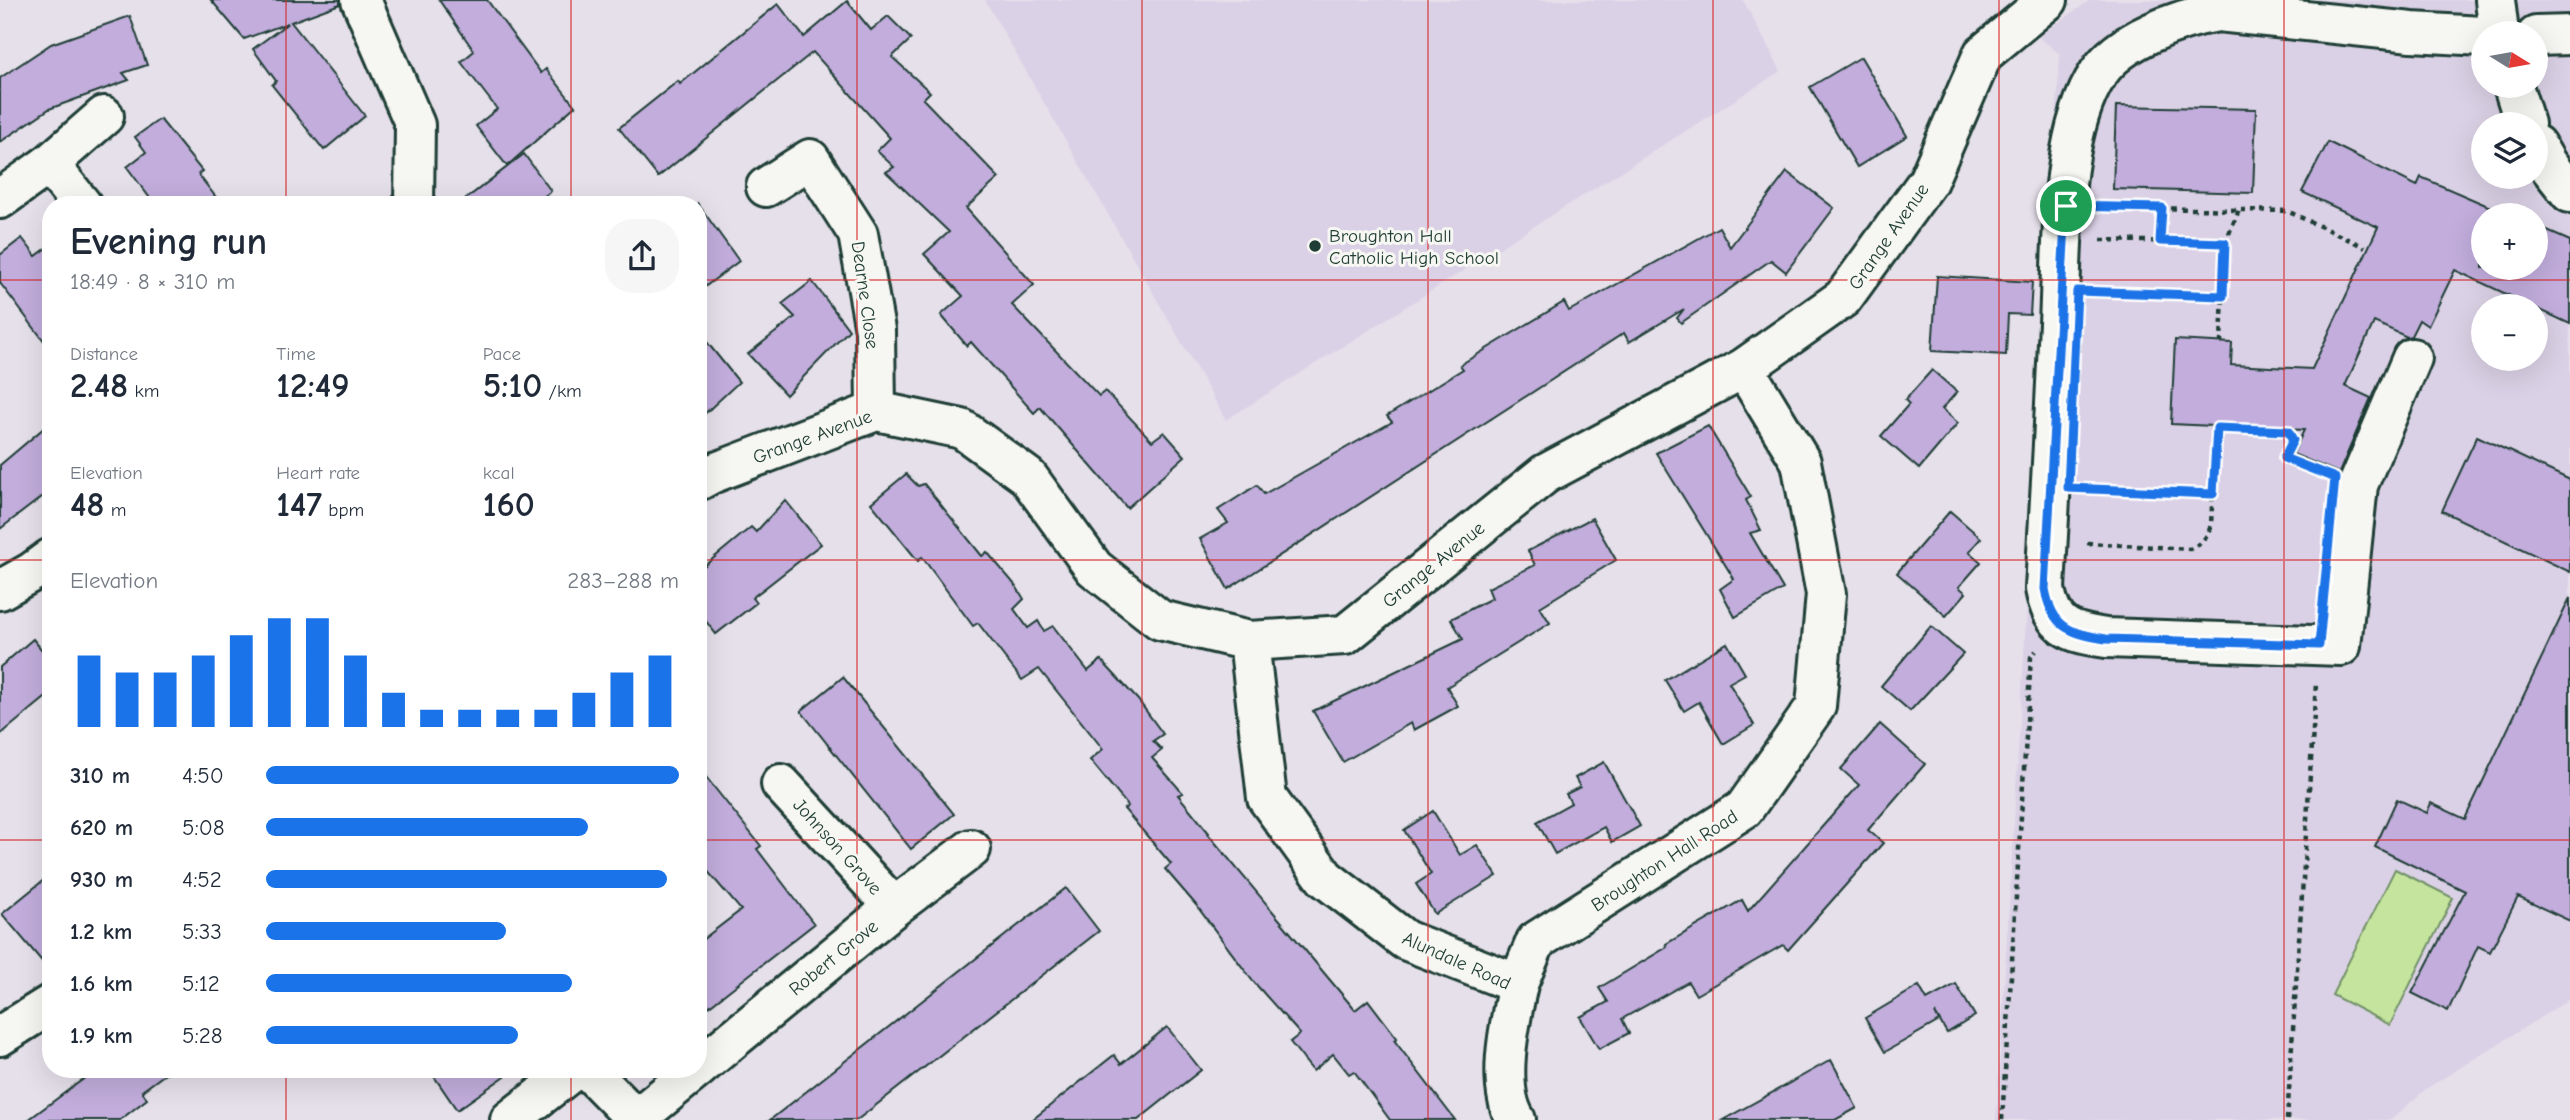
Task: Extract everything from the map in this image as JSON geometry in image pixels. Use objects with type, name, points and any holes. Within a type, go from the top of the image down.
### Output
[{"type":"street","name":"Grange Avenue","points":[[707,476],[876,411],[962,429],[1028,477],[1094,568],[1160,620],[1249,641],[1345,635],[1545,474],[1744,368],[1843,298],[1928,180],[1983,54],[2048,0]]},
{"type":"street","points":[[2494,0],[2497,21]]},
{"type":"street","points":[[364,1],[415,125],[414,196]]},
{"type":"street","points":[[2412,358],[2358,485],[2341,646],[2106,639],[2079,634],[2060,624],[2049,608],[2045,589],[2066,206],[2074,137],[2083,101],[2099,71],[2126,47],[2165,26],[2190,16],[2218,12],[2471,35]]},
{"type":"street","points":[[2548,36],[2570,35]]},
{"type":"street","points":[[0,199],[49,164],[104,116]]},
{"type":"street","name":"Dearne Close","points":[[766,187],[810,159],[858,234],[875,330],[876,411]]},
{"type":"street","points":[[49,164],[75,196]]},
{"type":"street","name":"Broughton Hall Road","points":[[1518,984],[1536,940],[1744,809],[1816,706],[1826,594],[1801,462],[1744,368]]},
{"type":"street","points":[[0,590],[42,565]]},
{"type":"street","name":"Alundale Road","points":[[1249,641],[1267,798],[1325,878],[1405,940],[1518,984],[1505,1048],[1510,1109],[1516,1120]]},
{"type":"street","name":"Johnson Grove","points":[[781,784],[894,907]]},
{"type":"street","name":"Robert Grove","points":[[707,1062],[894,907],[971,849]]},
{"type":"street","points":[[0,1036],[42,1010]]},
{"type":"street","points":[[510,1120],[564,1078]]},
{"type":"street","points":[[596,1078],[636,1120]]},
{"type":"street","name":"Robert Grove","points":[[636,1120],[687,1078]]},
{"type":"path","points":[[2066,206],[2287,211],[2365,247]]},
{"type":"path","points":[[2160,241],[2162,208]]},
{"type":"path","points":[[2221,342],[2225,243],[2239,210]]},
{"type":"path","points":[[2097,240],[2225,243]]},
{"type":"path","points":[[2091,292],[2223,296]]},
{"type":"path","points":[[2048,540],[2190,549],[2201,544],[2211,525],[2216,427],[2288,431],[2293,440],[2284,458],[2322,473]]},
{"type":"path","points":[[2051,487],[2213,494]]},
{"type":"path","points":[[2002,1120],[2031,657],[2060,624]]},
{"type":"path","points":[[2287,1120],[2319,645]]},
{"type":"shaded area","name":"Broughton Hall Catholic High School","points":[[985,0],[1743,0],[1781,71],[1226,420]]},
{"type":"shaded area","points":[[2090,0],[2570,0],[2570,999],[2426,1089],[2391,1120],[1996,1120],[2060,54],[2038,37]]},
{"type":"green space","points":[[2395,869],[2453,898],[2390,1025],[2332,995]]},
{"type":"building","points":[[211,0],[340,0],[340,4],[291,22],[365,116],[324,150],[272,85],[276,81],[253,49],[288,23],[244,39]]},
{"type":"building","points":[[439,0],[487,0],[541,73],[546,69],[575,106],[507,166],[476,126],[497,109],[461,62],[474,51]]},
{"type":"building","points":[[847,1],[871,30],[888,16],[911,39],[892,57],[930,92],[923,99],[999,178],[966,208],[1034,285],[1012,305],[1099,396],[1105,391],[1152,441],[1164,432],[1185,456],[1127,508],[1040,407],[1034,413],[971,342],[967,346],[941,315],[963,296],[924,254],[949,232],[886,172],[894,167],[877,151],[890,138],[813,52],[658,177],[619,128],[678,81],[680,84],[778,4],[804,37]]},
{"type":"building","points":[[130,16],[147,65],[123,73],[129,80],[49,109],[0,142],[0,78],[51,44]]},
{"type":"building","points":[[1861,57],[1907,136],[1857,167],[1810,87]]},
{"type":"building","points":[[2116,106],[2256,109],[2253,193],[2113,189]]},
{"type":"building","points":[[160,119],[202,171],[198,174],[215,196],[148,196],[127,167],[146,152],[135,137]]},
{"type":"building","points":[[2328,142],[2417,186],[2421,177],[2481,203],[2471,203],[2471,278],[2455,270],[2428,326],[2419,320],[2411,336],[2407,337],[2374,322],[2345,386],[2371,398],[2339,473],[2293,454],[2304,430],[2171,424],[2175,340],[2232,343],[2231,365],[2312,369],[2378,227],[2302,192]]},
{"type":"building","points":[[524,154],[551,191],[545,196],[470,196]]},
{"type":"building","points":[[1787,172],[1834,208],[1786,272],[1771,260],[1681,323],[1677,318],[1684,309],[1629,342],[1624,333],[1228,589],[1200,539],[1228,523],[1218,510],[1257,485],[1264,494],[1392,422],[1387,416],[1463,369],[1460,365],[1564,302],[1569,311],[1719,227],[1730,247]]},
{"type":"building","points":[[707,217],[739,261],[707,285]]},
{"type":"building","points":[[2548,231],[2570,241],[2570,324],[2548,314],[2548,294],[2506,294],[2476,280],[2548,280]]},
{"type":"building","points":[[22,238],[36,256],[42,252],[42,338],[0,283],[0,255]]},
{"type":"building","points":[[1937,276],[2032,282],[2030,315],[2008,314],[2006,355],[1932,351]]},
{"type":"building","points":[[812,281],[849,330],[786,395],[748,354],[795,317],[782,304]]},
{"type":"building","points":[[707,342],[739,382],[707,412]]},
{"type":"building","points":[[1932,370],[1957,392],[1942,409],[1958,423],[1919,469],[1881,436],[1909,404],[1905,400]]},
{"type":"building","points":[[1708,426],[1751,497],[1746,500],[1761,530],[1750,533],[1783,589],[1735,617],[1720,589],[1734,579],[1656,453]]},
{"type":"building","points":[[42,430],[42,497],[0,529],[0,465]]},
{"type":"building","points":[[2477,436],[2570,480],[2570,572],[2442,511]]},
{"type":"building","points":[[906,474],[918,486],[924,484],[982,556],[987,552],[1016,586],[1024,599],[1014,609],[1028,628],[1038,621],[1044,631],[1053,626],[1088,671],[1101,660],[1138,700],[1163,734],[1153,741],[1162,750],[1152,758],[1183,793],[1178,795],[1355,1010],[1368,1000],[1397,1038],[1394,1040],[1455,1120],[1390,1120],[1354,1071],[1349,1074],[1333,1054],[1313,1071],[1290,1042],[1300,1034],[1252,980],[1196,905],[1165,869],[1171,864],[1124,809],[1128,806],[1090,760],[1103,749],[1039,669],[1022,680],[978,623],[973,626],[922,557],[918,561],[871,503]]},
{"type":"building","points":[[785,500],[821,544],[752,598],[756,603],[716,634],[707,622],[707,564],[751,527],[756,532]]},
{"type":"building","points":[[1950,511],[1981,538],[1969,552],[1981,562],[1959,587],[1966,593],[1946,616],[1897,573]]},
{"type":"building","points":[[1592,518],[1616,560],[1540,607],[1550,623],[1447,687],[1458,706],[1414,730],[1411,723],[1343,762],[1313,711],[1463,639],[1451,619],[1492,598],[1488,588],[1535,565],[1528,551]]},
{"type":"building","points":[[2570,598],[2570,921],[2518,897],[2490,952],[2478,946],[2448,1011],[2412,993],[2465,891],[2375,847],[2397,799],[2427,813],[2431,803],[2465,819]]},
{"type":"building","points":[[1931,626],[1963,654],[1910,711],[1881,686]]},
{"type":"building","points":[[33,639],[42,650],[42,700],[0,735],[0,667]]},
{"type":"building","points":[[1727,643],[1745,674],[1729,683],[1754,725],[1723,744],[1699,702],[1684,711],[1665,680]]},
{"type":"building","points":[[843,677],[954,814],[911,849],[801,711]]},
{"type":"building","points":[[1880,724],[1925,764],[1868,830],[1883,843],[1788,950],[1783,945],[1696,995],[1688,982],[1622,1019],[1629,1033],[1599,1049],[1580,1017],[1608,1002],[1599,988],[1667,947],[1666,944],[1742,900],[1748,911],[1859,785],[1841,769]]},
{"type":"building","points":[[1604,762],[1640,826],[1612,842],[1604,827],[1555,854],[1537,822],[1571,803],[1566,794],[1580,787],[1575,778]]},
{"type":"building","points":[[707,778],[761,846],[757,849],[814,924],[707,1008],[707,936],[741,910],[707,870]]},
{"type":"building","points":[[1433,811],[1460,855],[1477,845],[1497,876],[1435,914],[1416,884],[1431,874],[1404,830]]},
{"type":"building","points":[[42,881],[42,961],[2,914]]},
{"type":"building","points":[[1066,888],[1099,931],[857,1120],[770,1120]]},
{"type":"building","points":[[1956,984],[1975,1016],[1947,1033],[1935,1013],[1939,1021],[1885,1052],[1865,1018],[1919,986],[1927,1000]]},
{"type":"building","points":[[1167,1027],[1201,1070],[1138,1120],[1032,1120],[1114,1055],[1121,1064]]},
{"type":"building","points":[[1831,1060],[1857,1108],[1835,1120],[1723,1120]]},
{"type":"building","points":[[85,1078],[160,1078],[142,1091],[147,1099],[120,1120],[28,1120]]},
{"type":"building","points":[[435,1078],[502,1078],[457,1110]]},
{"type":"place","name":"Broughton Hall Catholic High School","points":[[1315,246]]},
{"type":"route","points":[[2066,206],[2162,208],[2160,241],[2225,243],[2223,296],[2077,291],[2068,488],[2213,494],[2217,428],[2288,431],[2293,440],[2284,458],[2335,478],[2319,645],[2106,639],[2079,634],[2060,624],[2049,608],[2045,589],[2066,206]]}]
